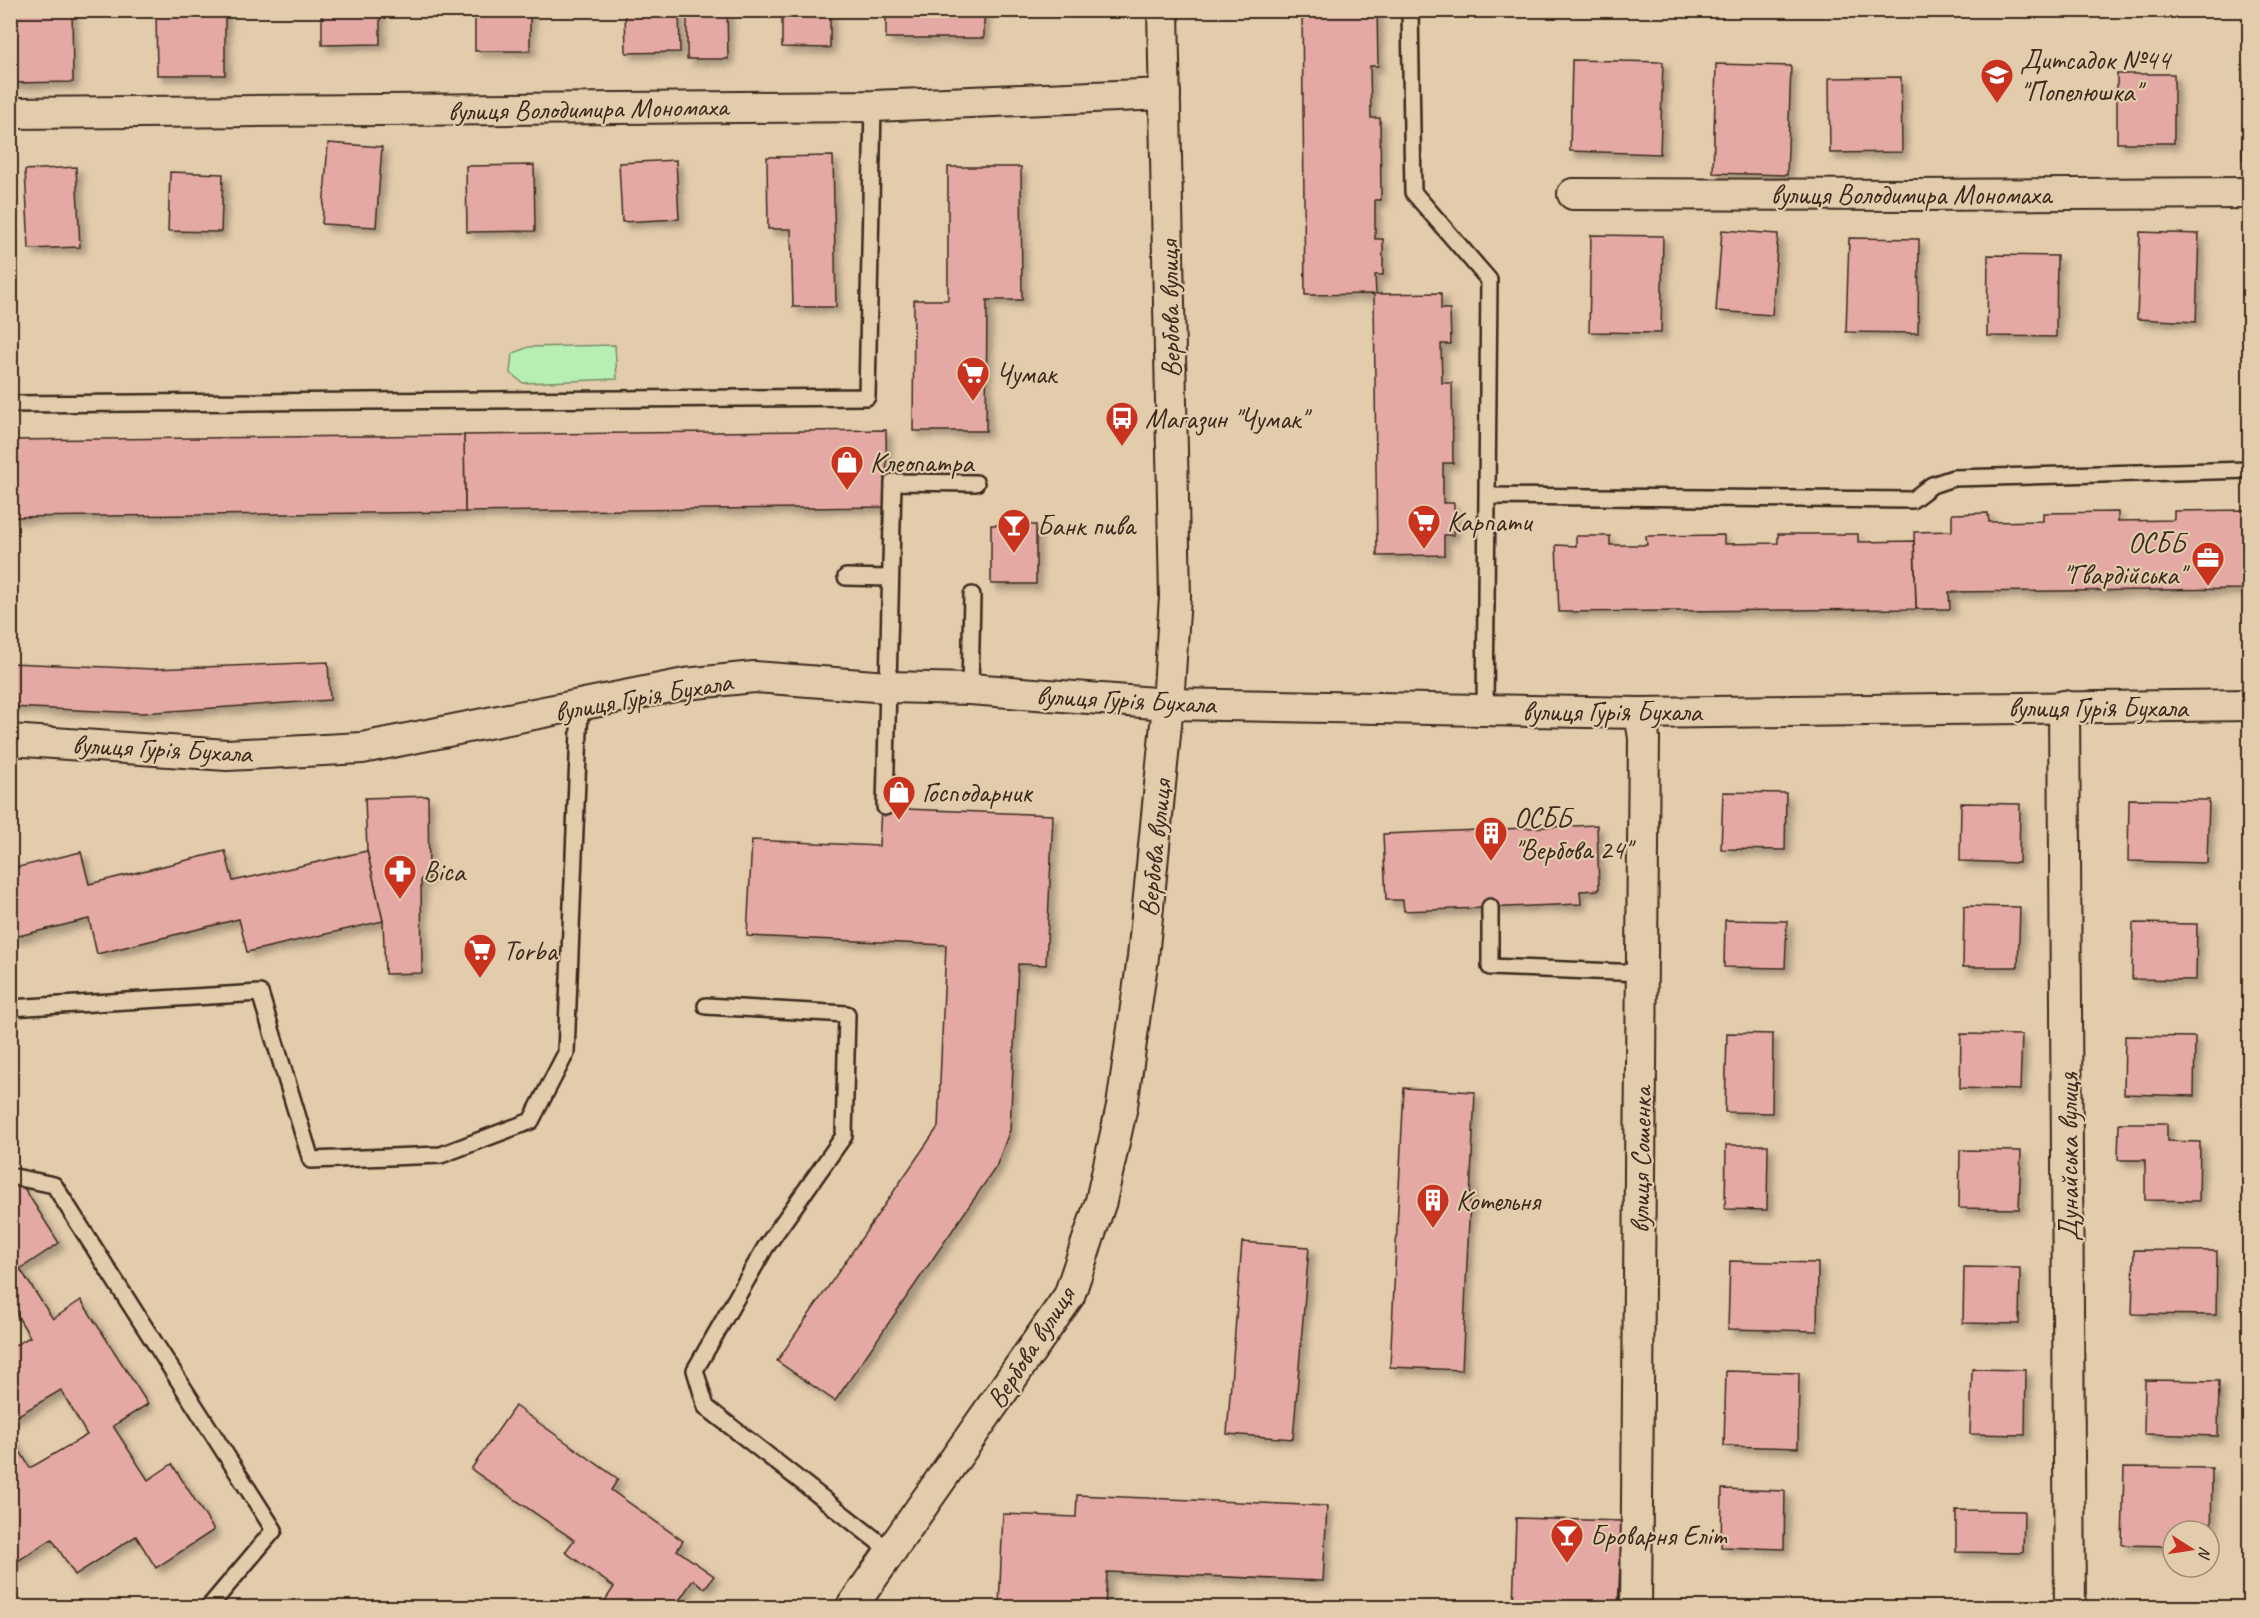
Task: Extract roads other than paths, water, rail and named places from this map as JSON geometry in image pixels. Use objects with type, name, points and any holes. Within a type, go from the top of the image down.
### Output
[{"type":"street","name":"Вербова вулиця","points":[[850,1608],[1069,1296],[1101,1201],[1122,1106],[1142,969],[1168,704],[1175,597],[1163,10]]},
{"type":"street","name":"вулиця Володимира Мономаха","points":[[10,113],[873,106],[1165,94]]},
{"type":"street","name":"вулиця Володимира Мономаха","points":[[1573,194],[2250,193]]},
{"type":"street","name":"вулиця Гурія Бухала","points":[[10,740],[227,755],[362,748],[685,684],[754,677],[888,687],[970,689],[1168,704],[1640,713],[2250,705]]},
{"type":"street","name":"Дунайська вулиця","points":[[2064,706],[2070,1608]]},
{"type":"street","name":"вулиця Сошенка","points":[[1636,1608],[1644,738],[1640,713]]},
{"type":"lane","points":[[1410,10],[1413,192],[1489,280],[1489,496],[1485,710]]},
{"type":"lane","points":[[10,404],[867,397],[873,106]]},
{"type":"lane","points":[[1489,496],[1912,500],[1932,485],[1953,478],[2250,470]]},
{"type":"lane","points":[[885,807],[893,482],[976,483]]},
{"type":"lane","points":[[846,577],[890,578]]},
{"type":"lane","points":[[970,689],[972,595]]},
{"type":"lane","points":[[10,1008],[260,993],[311,1160],[441,1155],[531,1121],[566,1053],[580,706]]},
{"type":"lane","points":[[1490,907],[1490,967],[1642,973]]},
{"type":"lane","points":[[706,1006],[847,1014],[844,1136],[765,1248],[695,1370],[706,1407],[890,1551]]},
{"type":"lane","points":[[10,1176],[54,1185],[274,1530],[208,1608]]},
{"type":"place","name":"Дитсадок №44 \"Попелюшка\"","points":[[1997,104]]},
{"type":"place","name":"Чумак","points":[[973,402]]},
{"type":"place","name":"Магазин \"Чумак\"","points":[[1122,447]]},
{"type":"place","name":"Клеопатра","points":[[847,491]]},
{"type":"place","name":"Карпати","points":[[1424,550]]},
{"type":"place","name":"Банк пива","points":[[1014,554]]},
{"type":"place","name":"ОСББ \"Гвардійська\"","points":[[2208,587]]},
{"type":"place","name":"Господарник","points":[[899,821]]},
{"type":"place","name":"ОСББ \"Вербова 24\"","points":[[1491,862]]},
{"type":"place","name":"Віса","points":[[400,900]]},
{"type":"place","name":"Torba","points":[[480,979]]},
{"type":"place","name":"Котельня","points":[[1433,1229]]},
{"type":"place","name":"Броварня Еліт","points":[[1567,1564]]}]
